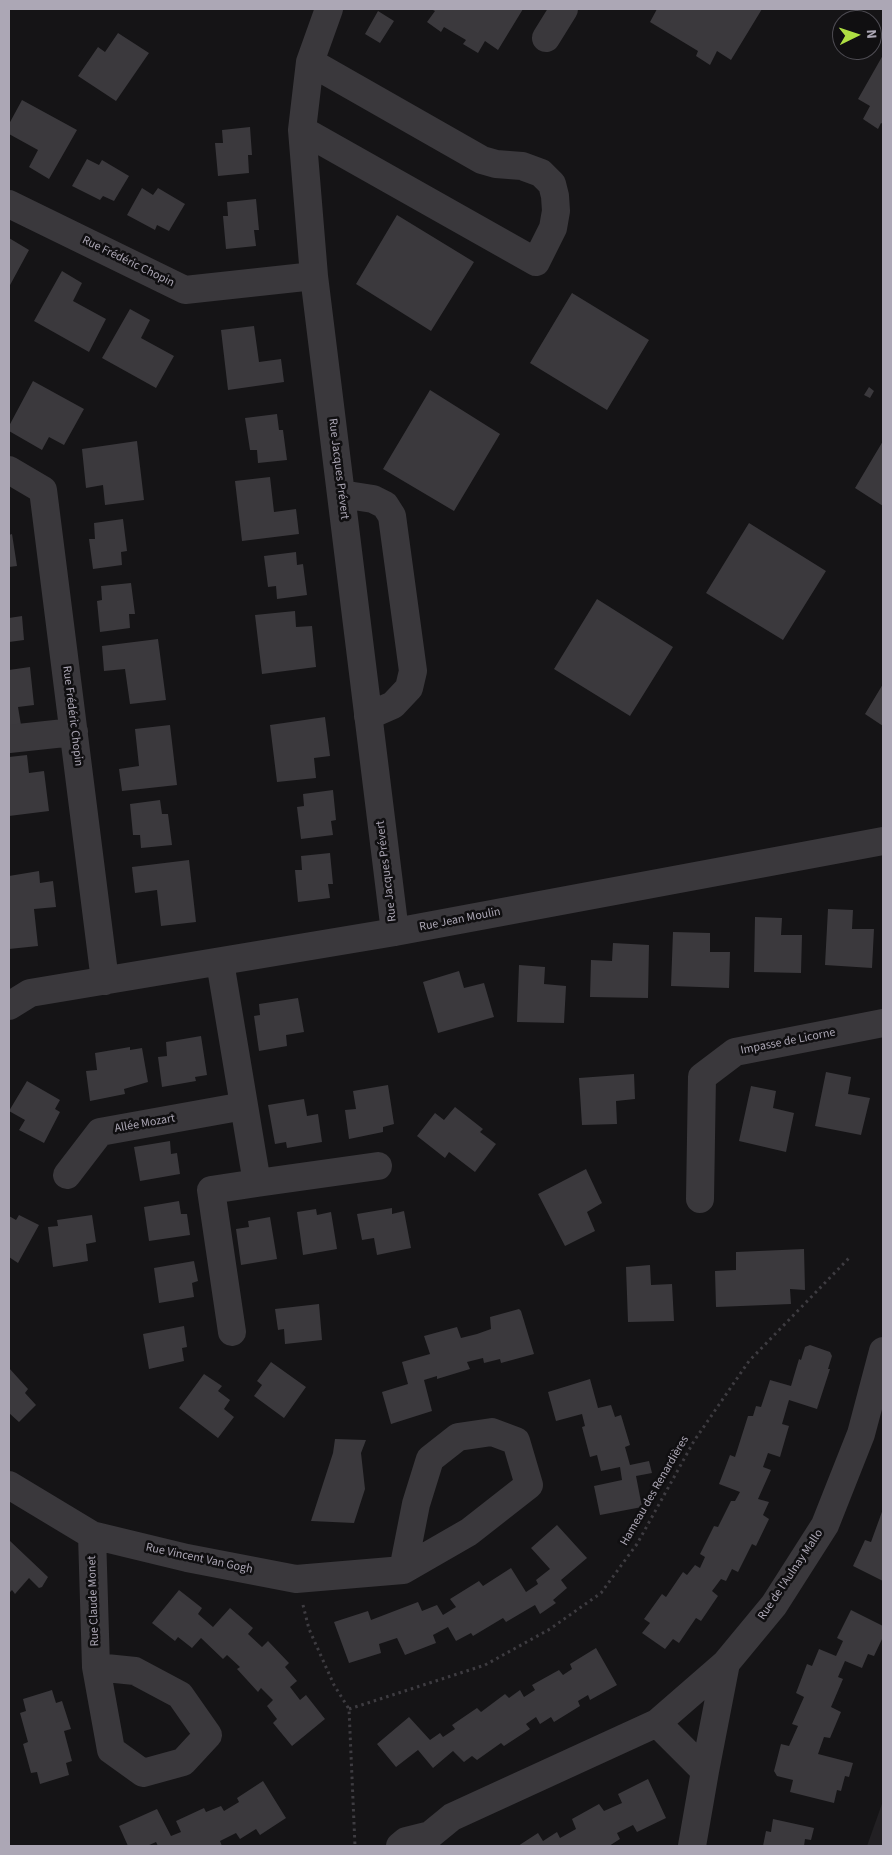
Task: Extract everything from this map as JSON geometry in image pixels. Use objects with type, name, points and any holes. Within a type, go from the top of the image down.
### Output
[{"type":"street","name":"Rue Jacques Prévert","points":[[329,9],[310,62],[302,130],[314,276],[395,932]]},
{"type":"street","points":[[546,38],[564,9]]},
{"type":"street","points":[[302,130],[536,262],[552,228],[556,211],[552,184],[541,173],[522,166],[496,164],[482,160],[310,62]]},
{"type":"street","name":"Rue Frédéric Chopin","points":[[9,204],[185,290],[314,276]]},
{"type":"street","name":"Rue Frédéric Chopin","points":[[9,470],[44,490],[105,981]]},
{"type":"street","points":[[341,494],[373,499],[384,505],[392,516],[412,671],[409,688],[393,705],[368,716]]},
{"type":"street","points":[[9,739],[74,732]]},
{"type":"street","name":"Rue Jean Moulin","points":[[9,1006],[30,993],[395,932],[883,841]]},
{"type":"street","points":[[220,962],[257,1183]]},
{"type":"street","name":"Impasse de Licorne","points":[[700,1199],[702,1077],[735,1052],[883,1023]]},
{"type":"street","name":"Allée Mozart","points":[[66,1175],[100,1132],[244,1106]]},
{"type":"street","points":[[232,1332],[211,1190],[378,1166]]},
{"type":"street","name":"Rue de l'Aulnay Mallo","points":[[400,1846],[406,1841],[429,1841],[452,1817],[657,1723],[726,1663],[774,1605],[825,1525],[861,1434],[883,1350]]},
{"type":"street","name":"Rue Vincent Van Gogh","points":[[9,1485],[92,1535],[187,1558],[296,1579],[403,1570],[470,1532],[529,1485],[516,1441],[492,1432],[458,1437],[430,1459],[416,1504],[403,1570]]},
{"type":"street","name":"Rue Claude Monet","points":[[92,1535],[96,1667]]},
{"type":"street","points":[[692,1846],[726,1663]]},
{"type":"street","points":[[657,1723],[705,1771]]},
{"type":"path","name":"Hameau des Renardières","points":[[349,1710],[485,1665],[550,1629],[601,1593],[636,1544],[694,1441],[749,1361],[851,1256]]},
{"type":"path","points":[[296,1579],[309,1629],[334,1685],[349,1710],[355,1846]]},
{"type":"shaded area","points":[[883,1801],[883,1846],[867,1846]]},
{"type":"building","points":[[431,9],[523,9],[498,50],[485,41],[478,53],[463,44],[466,40],[444,27],[441,32],[427,22],[435,11]]},
{"type":"building","points":[[657,9],[762,9],[731,60],[717,51],[710,65],[696,56],[698,51],[650,22]]},
{"type":"building","points":[[378,11],[394,21],[380,43],[365,34]]},
{"type":"building","points":[[118,33],[149,53],[116,101],[78,76],[98,47],[105,52]]},
{"type":"building","points":[[883,55],[883,124],[881,123],[878,129],[863,119],[870,106],[858,99],[880,60],[882,60]]},
{"type":"building","points":[[22,100],[77,130],[49,179],[29,167],[38,150],[9,134],[9,124]]},
{"type":"building","points":[[250,127],[252,155],[248,155],[249,173],[218,176],[215,143],[223,143],[222,130]]},
{"type":"building","points":[[87,159],[99,165],[102,160],[129,176],[114,201],[103,196],[100,200],[72,186]]},
{"type":"building","points":[[142,188],[153,195],[158,188],[185,204],[169,231],[157,225],[155,230],[127,215]]},
{"type":"building","points":[[256,199],[259,230],[254,230],[256,246],[226,249],[223,216],[228,216],[227,202]]},
{"type":"building","points":[[397,215],[474,262],[431,331],[356,284]]},
{"type":"building","points":[[9,238],[29,250],[9,287]]},
{"type":"building","points":[[62,271],[82,283],[73,301],[106,319],[89,352],[34,321]]},
{"type":"building","points":[[572,293],[649,340],[607,410],[530,363]]},
{"type":"building","points":[[130,309],[150,320],[141,338],[174,356],[156,388],[102,358]]},
{"type":"building","points":[[254,326],[259,362],[281,359],[284,382],[228,390],[221,330]]},
{"type":"building","points":[[33,381],[84,409],[64,445],[49,437],[42,450],[9,431],[9,426]]},
{"type":"building","points":[[869,387],[874,391],[870,398],[864,395]]},
{"type":"building","points":[[430,390],[500,434],[454,511],[383,469]]},
{"type":"building","points":[[277,414],[279,430],[283,430],[287,460],[258,463],[257,450],[250,450],[245,418]]},
{"type":"building","points":[[137,441],[144,500],[105,505],[103,485],[86,488],[82,449]]},
{"type":"building","points":[[883,441],[883,506],[855,488]]},
{"type":"building","points":[[270,477],[274,512],[296,509],[299,534],[242,541],[235,481]]},
{"type":"building","points":[[123,519],[127,551],[121,552],[122,565],[93,569],[89,539],[95,539],[94,523]]},
{"type":"building","points":[[749,523],[826,571],[783,640],[706,593]]},
{"type":"building","points":[[12,534],[17,566],[9,567],[9,535]]},
{"type":"building","points":[[296,552],[297,565],[303,564],[307,595],[277,599],[276,586],[268,587],[264,556]]},
{"type":"building","points":[[131,583],[135,614],[129,614],[130,628],[100,632],[97,601],[102,600],[101,586]]},
{"type":"building","points":[[597,599],[673,647],[630,716],[554,669]]},
{"type":"building","points":[[295,611],[296,627],[312,626],[316,667],[262,674],[255,615]]},
{"type":"building","points":[[22,616],[24,640],[9,642],[9,618]]},
{"type":"building","points":[[158,639],[166,700],[130,704],[125,669],[104,671],[102,646]]},
{"type":"building","points":[[30,667],[34,705],[18,707],[21,725],[9,727],[9,670]]},
{"type":"building","points":[[883,684],[883,726],[865,714]]},
{"type":"building","points":[[325,717],[330,756],[314,758],[316,778],[277,782],[270,725]]},
{"type":"building","points":[[170,725],[177,785],[122,791],[119,769],[139,766],[135,729]]},
{"type":"building","points":[[27,755],[29,773],[44,771],[49,811],[9,816],[9,757]]},
{"type":"building","points":[[333,790],[336,820],[331,821],[333,835],[301,839],[297,807],[304,806],[303,794]]},
{"type":"building","points":[[160,800],[162,814],[168,814],[172,845],[141,848],[140,835],[133,835],[130,804]]},
{"type":"building","points":[[330,853],[333,884],[328,884],[330,898],[298,902],[295,870],[302,870],[301,856]]},
{"type":"building","points":[[189,860],[196,922],[161,926],[157,890],[135,893],[132,867]]},
{"type":"building","points":[[39,871],[40,883],[53,881],[56,907],[34,909],[38,946],[9,949],[9,876]]},
{"type":"building","points":[[828,909],[853,910],[852,929],[874,929],[872,968],[825,965]]},
{"type":"building","points":[[755,917],[782,918],[781,935],[802,935],[801,973],[754,972]]},
{"type":"building","points":[[673,932],[710,933],[710,952],[730,952],[729,988],[671,986]]},
{"type":"building","points":[[613,943],[649,945],[648,998],[590,997],[591,960],[612,961]]},
{"type":"building","points":[[519,965],[545,967],[544,984],[566,986],[564,1023],[517,1022]]},
{"type":"building","points":[[459,971],[464,988],[484,983],[494,1017],[438,1033],[423,982]]},
{"type":"building","points":[[298,998],[304,1032],[286,1035],[287,1046],[259,1051],[254,1016],[260,1015],[259,1004]]},
{"type":"building","points":[[201,1036],[207,1075],[195,1077],[196,1081],[162,1087],[158,1057],[167,1056],[166,1042]]},
{"type":"building","points":[[130,1047],[130,1050],[142,1048],[148,1082],[124,1089],[125,1094],[90,1101],[86,1071],[97,1070],[95,1053]]},
{"type":"building","points":[[826,1072],[851,1077],[848,1094],[870,1098],[861,1135],[815,1126]]},
{"type":"building","points":[[634,1074],[635,1099],[616,1101],[617,1124],[582,1125],[579,1078]]},
{"type":"building","points":[[27,1081],[60,1100],[55,1109],[60,1112],[44,1143],[19,1130],[25,1120],[9,1111]]},
{"type":"building","points":[[388,1085],[394,1124],[383,1127],[383,1132],[349,1139],[345,1110],[356,1109],[353,1091]]},
{"type":"building","points":[[751,1086],[776,1091],[773,1108],[794,1113],[786,1152],[739,1141]]},
{"type":"building","points":[[304,1099],[307,1116],[318,1114],[322,1142],[287,1148],[286,1142],[275,1144],[268,1105]]},
{"type":"building","points":[[455,1107],[483,1129],[480,1132],[496,1144],[475,1172],[449,1152],[445,1158],[417,1136],[435,1113],[444,1120]]},
{"type":"building","points":[[170,1141],[171,1154],[177,1153],[180,1174],[140,1181],[134,1147]]},
{"type":"building","points":[[586,1169],[602,1203],[587,1212],[595,1231],[565,1246],[538,1194]]},
{"type":"building","points":[[179,1201],[181,1214],[187,1214],[190,1235],[149,1241],[144,1207]]},
{"type":"building","points":[[392,1208],[392,1214],[404,1211],[411,1248],[377,1255],[374,1238],[362,1240],[357,1214]]},
{"type":"building","points":[[316,1209],[317,1215],[331,1212],[337,1249],[303,1255],[297,1212]]},
{"type":"building","points":[[19,1215],[39,1225],[18,1263],[9,1257],[9,1216],[16,1220]]},
{"type":"building","points":[[92,1215],[96,1242],[86,1244],[88,1261],[53,1267],[48,1227],[58,1226],[57,1220]]},
{"type":"building","points":[[270,1217],[277,1259],[241,1265],[236,1229],[249,1227],[248,1221]]},
{"type":"building","points":[[804,1249],[805,1290],[790,1289],[791,1304],[716,1307],[715,1271],[736,1270],[736,1252]]},
{"type":"building","points":[[194,1261],[198,1281],[192,1283],[194,1297],[159,1303],[154,1268]]},
{"type":"building","points":[[650,1265],[651,1285],[672,1284],[674,1321],[628,1322],[626,1267]]},
{"type":"building","points":[[319,1304],[322,1340],[285,1344],[284,1329],[278,1330],[275,1309]]},
{"type":"building","points":[[519,1309],[534,1354],[501,1363],[500,1359],[484,1363],[483,1358],[467,1362],[470,1369],[437,1379],[437,1376],[424,1380],[432,1411],[391,1424],[382,1392],[408,1384],[402,1362],[430,1354],[424,1336],[457,1327],[461,1338],[477,1334],[491,1329],[490,1317]]},
{"type":"building","points":[[184,1326],[187,1347],[182,1348],[184,1361],[149,1369],[143,1334]]},
{"type":"building","points":[[810,1345],[830,1352],[832,1356],[828,1369],[830,1369],[817,1409],[789,1400],[782,1424],[789,1426],[780,1457],[768,1453],[763,1467],[771,1470],[758,1499],[769,1502],[763,1515],[769,1519],[756,1546],[752,1544],[738,1572],[732,1569],[726,1581],[721,1579],[712,1591],[718,1596],[701,1621],[696,1618],[679,1643],[673,1639],[665,1649],[642,1633],[650,1623],[644,1619],[662,1594],[666,1597],[683,1572],[687,1575],[695,1565],[700,1568],[705,1557],[700,1554],[714,1526],[718,1527],[731,1501],[735,1501],[740,1492],[719,1484],[730,1455],[735,1457],[748,1416],[753,1416],[756,1406],[761,1407],[770,1380],[791,1386],[799,1359],[801,1360],[805,1347]]},
{"type":"building","points":[[271,1362],[306,1387],[284,1418],[254,1396],[262,1385],[257,1381]]},
{"type":"building","points":[[9,1368],[28,1389],[25,1393],[36,1405],[19,1422],[9,1413]]},
{"type":"building","points":[[204,1374],[222,1386],[218,1391],[230,1400],[224,1409],[234,1417],[218,1438],[179,1408]]},
{"type":"building","points":[[590,1379],[598,1408],[611,1405],[615,1417],[621,1415],[630,1445],[625,1447],[630,1465],[649,1461],[652,1473],[636,1476],[642,1507],[600,1515],[594,1486],[622,1480],[620,1467],[601,1471],[597,1455],[590,1457],[582,1427],[585,1426],[582,1414],[556,1421],[548,1392]]},
{"type":"building","points":[[335,1439],[366,1440],[361,1453],[365,1489],[354,1523],[311,1521],[333,1453]]},
{"type":"building","points":[[883,1509],[883,1581],[853,1566],[865,1540],[871,1542]]},
{"type":"building","points":[[557,1525],[587,1558],[561,1580],[567,1588],[553,1600],[556,1603],[540,1614],[535,1605],[506,1622],[503,1618],[473,1636],[471,1633],[456,1641],[448,1627],[433,1635],[436,1643],[405,1655],[397,1638],[379,1644],[381,1653],[349,1663],[334,1622],[368,1611],[371,1620],[418,1602],[422,1611],[437,1605],[443,1615],[456,1607],[450,1599],[479,1581],[483,1586],[511,1568],[526,1592],[538,1584],[536,1580],[550,1569],[531,1548]]},
{"type":"building","points":[[9,1540],[48,1577],[42,1587],[39,1588],[29,1578],[15,1594],[12,1590],[9,1593]]},
{"type":"building","points":[[179,1590],[202,1608],[198,1614],[213,1627],[230,1608],[253,1628],[248,1634],[262,1647],[268,1641],[289,1663],[285,1667],[297,1681],[290,1687],[300,1700],[306,1695],[325,1719],[292,1746],[273,1723],[277,1719],[267,1706],[273,1700],[261,1688],[258,1692],[237,1669],[240,1667],[227,1655],[223,1659],[201,1638],[192,1648],[178,1637],[175,1641],[152,1623]]},
{"type":"building","points":[[851,1610],[883,1626],[883,1637],[874,1656],[868,1654],[862,1668],[845,1661],[838,1677],[843,1679],[831,1707],[841,1712],[830,1738],[824,1737],[818,1754],[853,1763],[849,1777],[845,1776],[841,1791],[837,1790],[834,1803],[790,1792],[793,1780],[777,1776],[774,1771],[781,1744],[789,1746],[798,1726],[792,1724],[804,1697],[796,1693],[807,1664],[812,1666],[819,1649],[836,1656],[843,1641],[837,1638]]},
{"type":"building","points":[[596,1648],[617,1685],[590,1700],[588,1695],[578,1701],[580,1706],[554,1722],[551,1717],[540,1724],[536,1717],[526,1724],[530,1729],[504,1746],[501,1743],[477,1760],[472,1756],[464,1762],[453,1751],[433,1768],[418,1750],[396,1767],[377,1744],[409,1717],[430,1740],[440,1733],[443,1737],[455,1729],[452,1725],[477,1708],[481,1712],[505,1694],[509,1698],[520,1690],[524,1697],[535,1690],[532,1685],[559,1670],[563,1675],[572,1669],[570,1664]]},
{"type":"building","points":[[52,1690],[56,1703],[62,1701],[71,1729],[64,1731],[72,1761],[66,1763],[69,1775],[40,1784],[37,1772],[31,1773],[23,1744],[28,1742],[20,1713],[26,1711],[23,1699]]},
{"type":"building","points":[[648,1779],[666,1818],[637,1832],[633,1825],[617,1833],[620,1839],[609,1846],[518,1846],[538,1833],[543,1841],[557,1832],[560,1838],[576,1829],[572,1819],[599,1804],[604,1811],[622,1803],[618,1794]]},
{"type":"building","points":[[263,1781],[286,1818],[260,1835],[256,1829],[240,1839],[236,1833],[220,1841],[222,1846],[158,1846],[156,1842],[147,1846],[128,1846],[119,1826],[157,1809],[171,1836],[181,1832],[176,1821],[204,1808],[206,1812],[221,1806],[224,1811],[239,1802],[237,1798]]},
{"type":"building","points":[[773,1819],[814,1828],[811,1840],[805,1839],[804,1846],[763,1846],[766,1831],[771,1832]]}]
